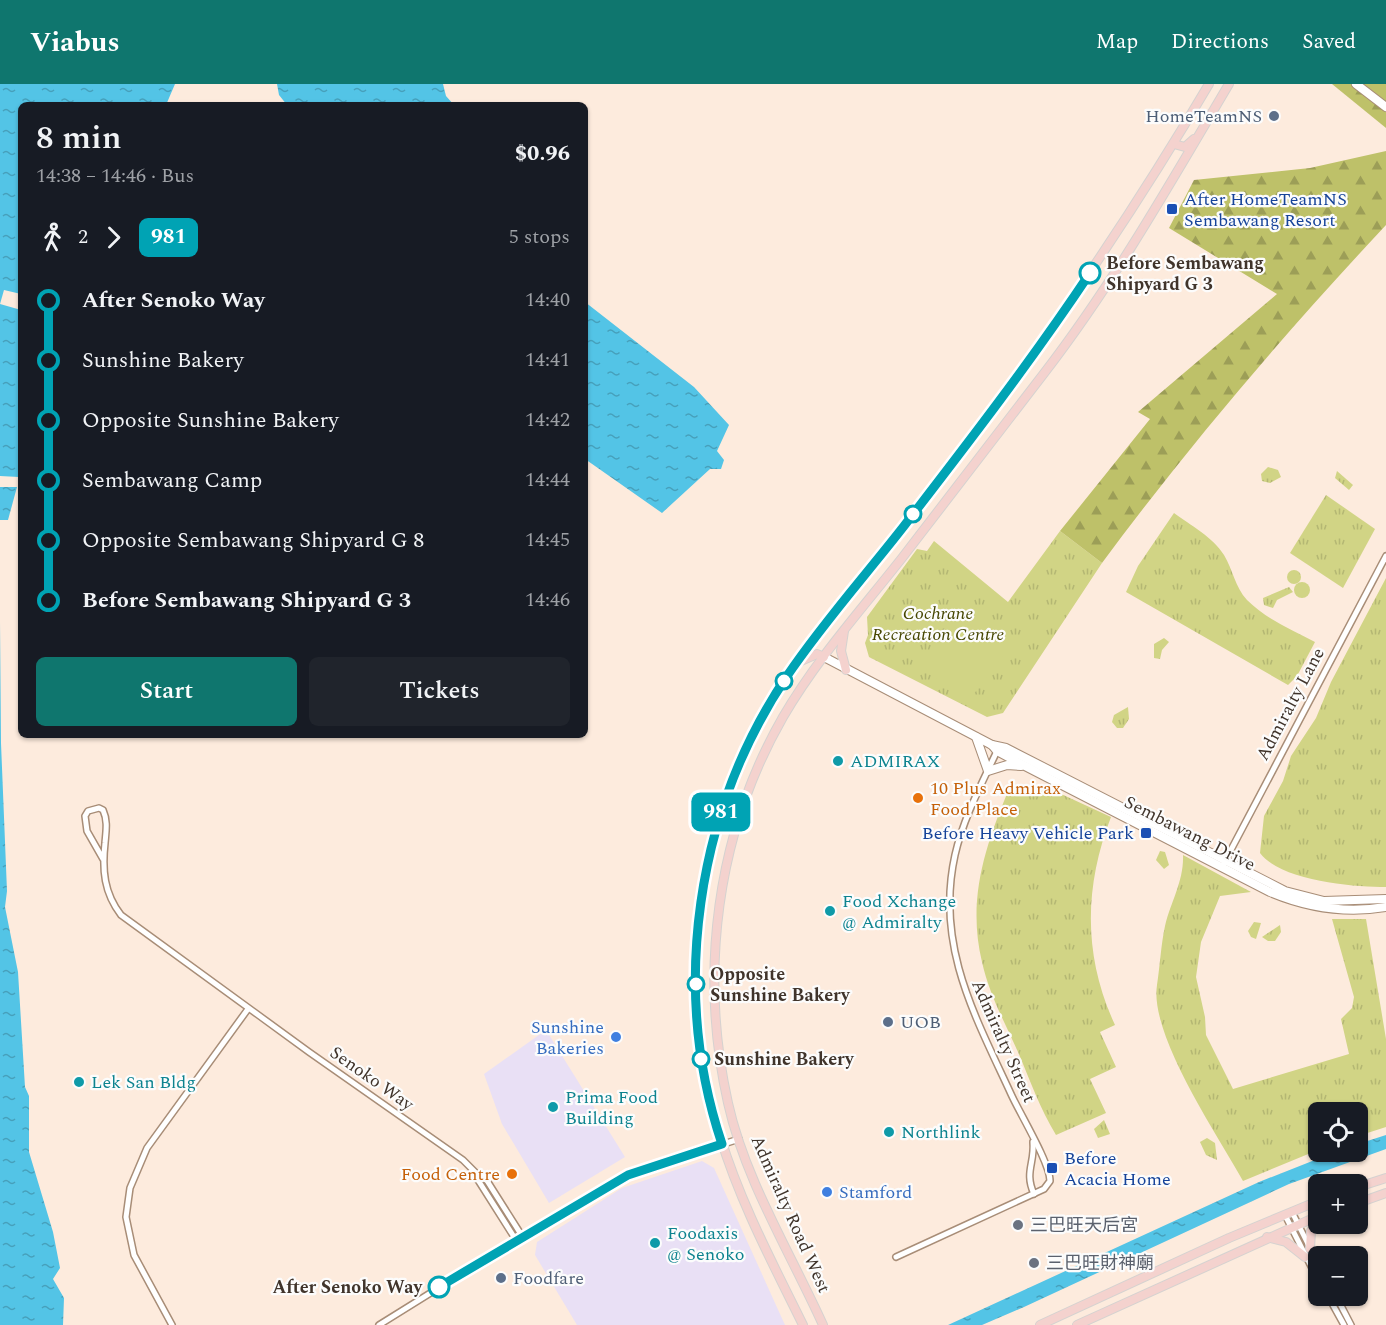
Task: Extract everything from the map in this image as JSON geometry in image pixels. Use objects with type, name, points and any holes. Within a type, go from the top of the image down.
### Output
[{"type":"main road","name":"Admiralty Road West","points":[[803,1325],[764,1246],[722,1144],[706,1085],[698,1030],[696,975],[700,905],[708,860],[725,800],[748,745],[772,701],[798,662],[1029,363],[1128,216],[1209,84]]},
{"type":"main road","name":"Admiralty Road West","points":[[823,1325],[759,1191],[728,1103],[721,1062],[715,1005],[715,948],[723,876],[741,810],[765,752],[784,716],[845,627],[967,474],[1083,322],[1130,251],[1229,84]]},
{"type":"main road","points":[[1356,84],[1386,107]]},
{"type":"main road","points":[[1174,144],[1185,147],[1201,131]]},
{"type":"main road","points":[[845,627],[841,651],[846,670]]},
{"type":"main road","points":[[798,662],[813,654],[824,657]]},
{"type":"main road","name":"Sembawang Drive","points":[[824,657],[1224,863],[1270,892],[1311,906],[1346,910],[1386,907]]},
{"type":"main road","points":[[976,737],[988,771],[1007,765],[1025,766]]},
{"type":"main road","name":"Sembawang Drive","points":[[996,747],[1025,766],[1286,891],[1303,897],[1346,902],[1386,900]]},
{"type":"main road","points":[[1368,1184],[1386,1178]]},
{"type":"main road","points":[[1368,1199],[1386,1193]]},
{"type":"main road","points":[[1040,1325],[1308,1205]]},
{"type":"main road","points":[[1077,1325],[1266,1237],[1308,1221]]},
{"type":"main road","points":[[1266,1237],[1286,1242],[1308,1253]]},
{"type":"street","name":"Admiralty Lane","points":[[1224,863],[1386,556]]},
{"type":"street","name":"Admiralty Street","points":[[996,747],[956,853],[951,893],[951,934],[964,992],[1050,1181],[1048,1187],[1034,1194]]},
{"type":"street","name":"Senoko Way","points":[[103,859],[85,823],[88,811],[99,808],[103,810],[107,821],[103,859],[105,883],[109,898],[121,915],[248,1009],[464,1160],[477,1174],[484,1176],[522,1236]]},
{"type":"street","points":[[172,1325],[134,1255],[126,1217],[130,1188],[147,1148],[248,1009]]},
{"type":"street","points":[[379,1325],[522,1236],[628,1175],[739,1139]]},
{"type":"street","points":[[896,1257],[1034,1194],[1028,1177],[1034,1151],[1033,1140]]},
{"type":"street","name":"Senoko Way","points":[[477,1174],[478,1180],[516,1240]]},
{"type":"street","points":[[1289,1213],[1308,1253]]},
{"type":"street","points":[[1294,1226],[1308,1253]]},
{"type":"street","points":[[1334,1306],[1344,1325]]},
{"type":"street","points":[[1342,1306],[1352,1325]]},
{"type":"shaded area","points":[[546,1030],[625,1157],[549,1203],[502,1124],[484,1074]]},
{"type":"shaded area","points":[[702,1161],[714,1168],[785,1325],[577,1325],[535,1255],[537,1242],[622,1188]]},
{"type":"green space","points":[[1332,84],[1386,84],[1386,128]]},
{"type":"green space","points":[[1386,151],[1386,225],[1239,390],[1169,475],[1102,563],[1060,531],[1150,419],[1138,412],[1277,294],[1169,228],[1194,180],[1310,168]]},
{"type":"green space","points":[[1268,467],[1278,470],[1281,477],[1270,483],[1262,481],[1261,474]]},
{"type":"green space","points":[[1337,471],[1353,485],[1349,490],[1335,478]]},
{"type":"green space","points":[[1326,495],[1375,529],[1343,588],[1290,553]]},
{"type":"green space","points":[[1174,513],[1208,537],[1219,549],[1240,590],[1254,607],[1315,642],[1297,676],[1288,685],[1126,592],[1138,566]]},
{"type":"green space","name":"Cochrane Recreation Centre","points":[[1060,531],[1102,563],[1003,713],[987,717],[869,657],[865,643],[868,635],[867,617],[917,549],[927,551],[934,541],[1008,602]]},
{"type":"green space","points":[[1294,570],[1299,572],[1301,577],[1299,582],[1294,584],[1289,582],[1287,577],[1289,572]]},
{"type":"green space","points":[[1386,578],[1386,887],[1338,884],[1301,876],[1284,870],[1260,853],[1264,816],[1283,781],[1291,756],[1316,718],[1331,682]]},
{"type":"green space","points":[[1302,582],[1310,590],[1302,598],[1294,590]]},
{"type":"green space","points":[[1289,587],[1293,592],[1277,600],[1273,608],[1264,605],[1263,598]]},
{"type":"green space","points":[[974,608],[1015,640],[967,703],[926,670]]},
{"type":"green space","points":[[1164,638],[1169,642],[1162,650],[1160,659],[1154,658],[1154,644]]},
{"type":"green space","points":[[1128,707],[1129,719],[1123,728],[1117,728],[1112,722],[1114,715]]},
{"type":"green space","points":[[1015,787],[1059,793],[1111,817],[1096,869],[1091,921],[1097,973],[1115,1025],[1100,1032],[1116,1067],[1090,1079],[1106,1113],[1056,1135],[1040,1105],[993,997],[985,974],[978,939],[978,895],[986,852],[1009,789]]},
{"type":"green space","points":[[1160,851],[1165,852],[1169,865],[1164,869],[1156,860]]},
{"type":"green space","points":[[1183,855],[1251,892],[1220,896],[1201,942],[1196,977],[1205,1017],[1206,1035],[1233,1089],[1349,1054],[1341,1019],[1352,1008],[1354,997],[1332,919],[1366,919],[1386,1039],[1386,1127],[1368,1133],[1368,1102],[1308,1102],[1308,1154],[1243,1181],[1203,1113],[1174,1057],[1157,1006],[1157,985],[1164,933],[1183,864]]},
{"type":"green space","points":[[1254,922],[1261,923],[1256,939],[1251,937],[1248,931]]},
{"type":"green space","points":[[1280,925],[1281,932],[1275,941],[1268,941],[1262,937]]},
{"type":"green space","points":[[1104,1120],[1110,1134],[1098,1138],[1094,1129]]},
{"type":"green space","points":[[1207,1138],[1215,1143],[1217,1160],[1206,1155],[1200,1142]]},
{"type":"water","points":[[0,84],[175,84],[167,102],[18,102],[18,477],[0,476]]},
{"type":"water","points":[[277,84],[443,84],[446,96],[451,102],[285,102],[279,95]]},
{"type":"water","points":[[588,304],[694,387],[729,425],[717,451],[724,460],[721,469],[710,469],[662,513],[588,461]]},
{"type":"water","points":[[0,487],[17,487],[8,520],[0,520]]},
{"type":"water","points":[[0,622],[1,743],[7,891],[5,907],[18,972],[25,1087],[29,1096],[29,1152],[53,1232],[60,1268],[53,1279],[64,1298],[63,1325],[0,1325]]},
{"type":"water","points":[[1386,1135],[1386,1149],[1368,1155],[1368,1141]]},
{"type":"water","points":[[1310,1162],[1350,1162],[1317,1174],[1308,1174],[1308,1177],[982,1325],[948,1325],[1259,1182]]},
{"type":"pier","points":[[4,290],[18,293],[18,309],[0,304]]},
{"type":"bus line","name":"981","points":[[439,1287],[628,1175],[722,1144],[700,1055],[696,988],[698,927],[708,860],[716,826],[748,745],[788,674],[1029,363],[1090,273]]},
{"type":"place","name":"HomeTeamNS","points":[[1274,116]]},
{"type":"place","name":"After HomeTeamNS Sembawang Resort","points":[[1172,209]]},
{"type":"place","name":"Before Sembawang Shipyard G 3","points":[[1090,273]]},
{"type":"place","name":"ADMIRAX","points":[[838,761]]},
{"type":"place","name":"10 Plus Admirax Food Place","points":[[918,798]]},
{"type":"place","name":"Before Heavy Vehicle Park","points":[[1146,833]]},
{"type":"place","name":"Food Xchange @ Admiralty","points":[[830,911]]},
{"type":"place","name":"Opposite Sunshine Bakery","points":[[696,984]]},
{"type":"place","name":"UOB","points":[[888,1022]]},
{"type":"place","name":"Sunshine Bakeries","points":[[616,1037]]},
{"type":"place","name":"Sunshine Bakery","points":[[701,1059]]},
{"type":"place","name":"Lek San Bldg","points":[[79,1082]]},
{"type":"place","name":"Prima Food Building","points":[[553,1107]]},
{"type":"place","name":"Northlink","points":[[889,1132]]},
{"type":"place","name":"Before Acacia Home","points":[[1052,1168]]},
{"type":"place","name":"Food Centre","points":[[512,1174]]},
{"type":"place","name":"Stamford","points":[[827,1192]]},
{"type":"place","name":"三巴旺天后宮","points":[[1018,1225]]},
{"type":"place","name":"Foodaxis @ Senoko","points":[[655,1243]]},
{"type":"place","name":"三巴旺財神廟","points":[[1034,1263]]},
{"type":"place","name":"Foodfare","points":[[501,1278]]},
{"type":"place","name":"After Senoko Way","points":[[439,1287]]}]
